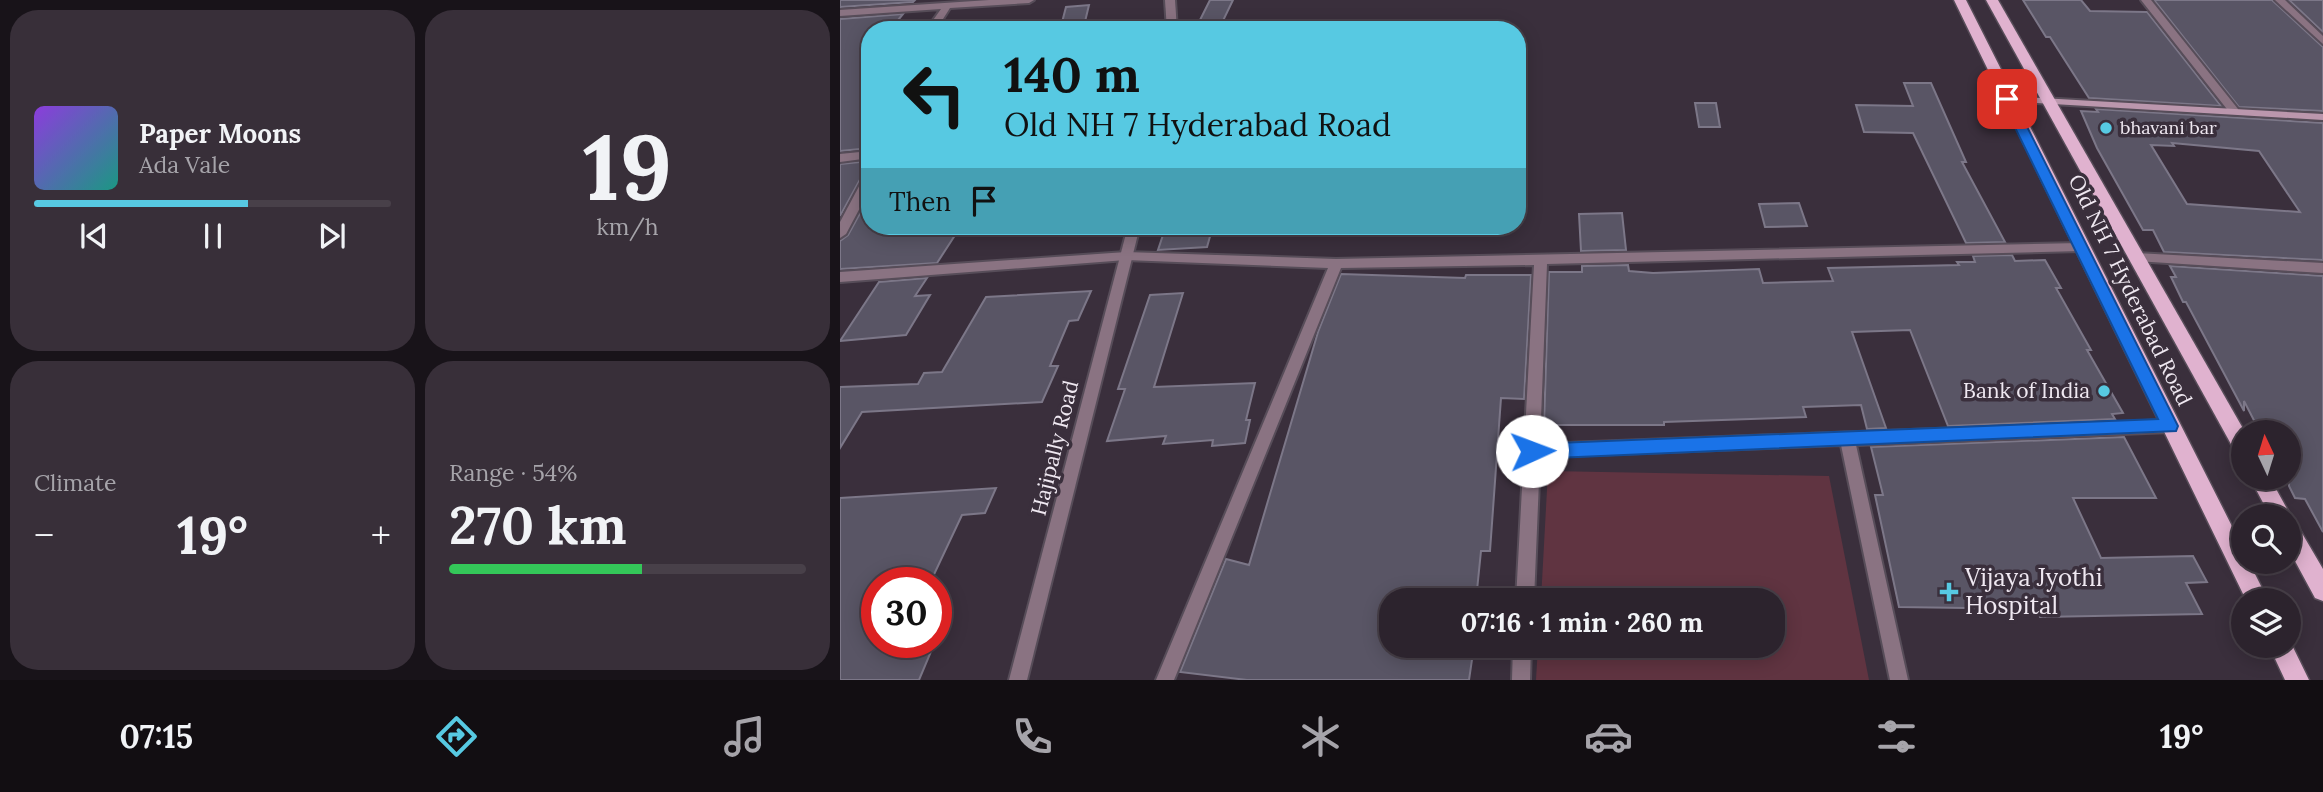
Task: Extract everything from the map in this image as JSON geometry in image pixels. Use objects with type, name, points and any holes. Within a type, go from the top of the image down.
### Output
[{"type":"main road","name":"Old NH 7 Hyderabad Road","points":[[1960,0],[2251,588]]},
{"type":"main road","name":"Old NH 7 Hyderabad Road","points":[[1993,0],[2231,426]]},
{"type":"main road","points":[[2007,99],[2323,117]]},
{"type":"main road","points":[[2301,550],[2320,582]]},
{"type":"main road","points":[[2286,658],[2297,680]]},
{"type":"street","points":[[840,13],[926,3],[948,5],[1029,0]]},
{"type":"street","points":[[1170,0],[1171,21]]},
{"type":"street","points":[[2146,0],[2234,111]]},
{"type":"street","points":[[2280,0],[2323,41]]},
{"type":"street","points":[[937,21],[948,5]]},
{"type":"street","points":[[840,158],[861,155]]},
{"type":"street","points":[[840,234],[861,194]]},
{"type":"street","name":"Hajipally Road","points":[[1018,680],[1131,235]]},
{"type":"street","points":[[840,277],[1126,256],[1336,264],[1541,262],[2081,247]]},
{"type":"street","points":[[2136,257],[2321,272]]},
{"type":"street","points":[[1526,588],[1541,262]]},
{"type":"street","points":[[1165,680],[1336,264]]},
{"type":"street","points":[[1532,451],[2170,426]]},
{"type":"street","points":[[1847,439],[1899,680]]},
{"type":"street","points":[[1521,680],[1522,658]]},
{"type":"shaded area","points":[[1548,471],[1829,476],[1869,680],[1536,680],[1537,658],[1785,658],[1785,588],[1542,588]]},
{"type":"building","points":[[840,0],[915,0],[840,7]]},
{"type":"building","points":[[1210,0],[1233,0],[1223,21],[1200,21]]},
{"type":"building","points":[[2023,0],[2081,0],[2090,11],[2147,12],[2221,106],[2089,98]]},
{"type":"building","points":[[2154,0],[2272,0],[2323,47],[2323,111],[2239,107]]},
{"type":"building","points":[[2289,0],[2323,0],[2323,32]]},
{"type":"building","points":[[1089,5],[1085,21],[1062,21],[1066,7]]},
{"type":"building","points":[[903,14],[897,21],[861,21],[861,149],[840,151],[840,19]]},
{"type":"building","points":[[1904,83],[1931,83],[1966,162],[1962,162],[2005,242],[1966,243],[1913,133],[1864,132],[1856,105],[1913,106]]},
{"type":"building","points":[[1695,103],[1716,103],[1720,127],[1699,127]]},
{"type":"building","points":[[2096,109],[2323,123],[2323,260],[2164,252],[2153,230],[2143,230],[2097,148],[2081,111],[2098,112]],"holes":[[[2172,143],[2259,151],[2300,212],[2187,204],[2151,145],[2174,146]]]},
{"type":"building","points":[[861,162],[861,178],[840,216],[840,164]]},
{"type":"building","points":[[1799,203],[1807,226],[1765,227],[1759,204]]},
{"type":"building","points":[[861,211],[861,235],[955,235],[937,263],[840,269],[840,241],[848,235]]},
{"type":"building","points":[[1622,213],[1626,250],[1581,251],[1579,214]]},
{"type":"building","points":[[1163,235],[1210,235],[1207,247],[1158,250]]},
{"type":"building","points":[[2012,255],[2015,261],[2045,260],[2061,288],[2056,288],[2091,350],[2087,350],[2123,413],[2112,414],[2115,419],[1948,426],[1910,330],[1852,332],[1886,428],[1867,429],[1861,405],[1803,407],[1806,417],[1664,422],[1664,425],[1544,425],[1549,272],[1582,272],[1582,266],[1628,265],[1629,271],[1653,273],[1759,269],[1763,283],[1833,281],[1828,268],[1959,265],[1957,262],[1975,262],[1973,256]]},
{"type":"building","points":[[2170,266],[2323,276],[2323,532],[2305,499],[2295,498],[2291,490],[2301,490],[2301,420],[2254,420],[2244,401],[2244,411],[2186,302],[2183,302],[2171,277],[2176,277]]},
{"type":"building","points":[[1341,274],[1465,278],[1466,275],[1531,275],[1524,399],[1501,398],[1490,551],[1481,551],[1477,588],[1379,588],[1379,658],[1472,658],[1469,680],[1247,680],[1180,672],[1226,559],[1249,565],[1318,332]]},
{"type":"building","points":[[927,278],[915,296],[930,295],[906,335],[840,341],[879,282]]},
{"type":"building","points":[[1091,291],[1078,320],[1069,321],[1050,366],[1058,366],[1042,402],[862,412],[840,448],[840,387],[918,384],[924,373],[942,372],[986,297]]},
{"type":"building","points":[[1183,293],[1154,387],[1255,383],[1246,420],[1250,420],[1245,443],[1212,446],[1213,440],[1163,444],[1166,436],[1107,441],[1125,389],[1118,389],[1150,295]]},
{"type":"building","points":[[2124,437],[2156,498],[2073,498],[2101,558],[2193,556],[2207,582],[2186,583],[2202,614],[2040,617],[2036,609],[1899,607],[1875,495],[1883,495],[1871,447]]},
{"type":"building","points":[[996,488],[985,513],[962,515],[938,567],[861,567],[861,658],[928,658],[919,680],[840,680],[840,498]]},
{"type":"place","name":"bhavani bar","points":[[2106,128]]},
{"type":"place","name":"Bank of India","points":[[2104,391]]},
{"type":"place","name":"Vijaya Jyothi Hospital","points":[[1949,592]]},
{"type":"route","points":[[1532,451],[2170,426],[2007,99]]}]
